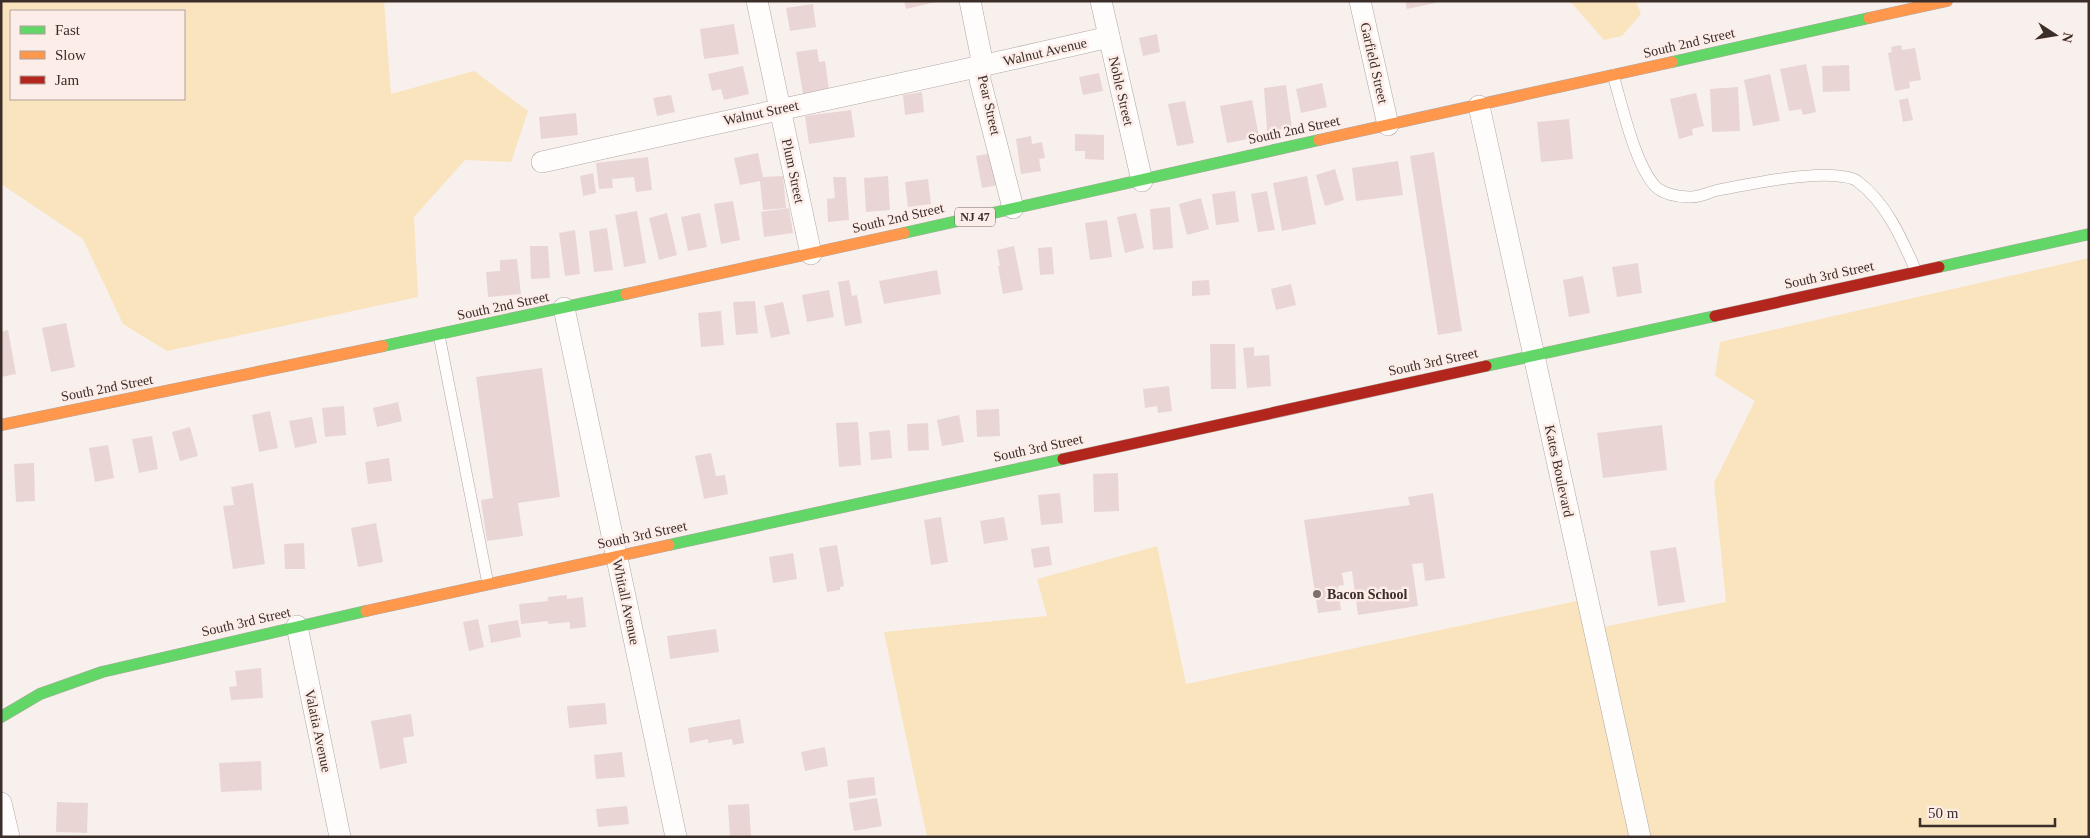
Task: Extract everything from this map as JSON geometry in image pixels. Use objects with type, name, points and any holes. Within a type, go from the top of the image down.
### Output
[{"type":"street","name":"Plum Street","points":[[757,1],[811,254]]},
{"type":"street","name":"Pear Street","points":[[970,1],[981,55],[980,80],[1013,208]]},
{"type":"street","name":"Noble Street","points":[[1101,1],[1142,181]]},
{"type":"street","name":"Garfield Street","points":[[1360,1],[1388,125]]},
{"type":"street","name":"South 2nd Street","points":[[1,425],[564,308],[1947,1]]},
{"type":"street","name":"Walnut Avenue","points":[[981,67],[1109,37]]},
{"type":"street","name":"Walnut Street","points":[[542,162],[981,67]]},
{"type":"street","name":"Kates Boulevard","points":[[1479,106],[1640,837]]},
{"type":"street","name":"South 3rd Street","points":[[1,717],[21,702],[102,671],[297,626],[2089,234]]},
{"type":"street","name":"Whitall Avenue","points":[[564,308],[676,837]]},
{"type":"street","name":"Valatia Avenue","points":[[297,626],[340,837]]},
{"type":"street","points":[[1,803],[9,837]]},
{"type":"lane","points":[[1613,75],[1642,163],[1655,186],[1671,195],[1691,198],[1719,190],[1789,179],[1828,175],[1855,179],[1871,194],[1887,214],[1903,240],[1916,272]]},
{"type":"lane","points":[[439,335],[488,584]]},
{"type":"shaded area","points":[[1,1],[384,1],[391,94],[474,71],[528,111],[511,162],[465,160],[414,217],[418,297],[167,351],[123,324],[83,239],[1,184]]},
{"type":"shaded area","points":[[1570,1],[1636,1],[1641,14],[1622,36],[1604,40]]},
{"type":"shaded area","points":[[2089,258],[2089,837],[927,837],[884,632],[1047,616],[1037,579],[1157,546],[1186,684],[1586,599],[1593,629],[1726,602],[1714,483],[1755,401],[1715,376],[1720,342]]},
{"type":"building","points":[[904,1],[936,1],[936,2],[906,9]]},
{"type":"building","points":[[1405,1],[1436,1],[1436,3],[1407,9]]},
{"type":"building","points":[[813,4],[816,27],[790,31],[786,8]]},
{"type":"building","points":[[734,24],[739,54],[704,59],[700,29]]},
{"type":"building","points":[[1157,34],[1160,52],[1143,56],[1139,38]]},
{"type":"building","points":[[1901,45],[1902,50],[1915,48],[1921,80],[1909,82],[1910,88],[1895,91],[1888,53],[1892,52],[1891,47]]},
{"type":"building","points":[[817,49],[819,62],[825,61],[829,90],[803,94],[796,52]]},
{"type":"building","points":[[1806,64],[1816,112],[1803,115],[1801,109],[1789,111],[1780,69]]},
{"type":"building","points":[[1849,65],[1850,91],[1823,92],[1822,66]]},
{"type":"building","points":[[743,66],[749,94],[724,100],[721,89],[712,91],[708,74]]},
{"type":"building","points":[[1099,73],[1103,91],[1083,95],[1079,77]]},
{"type":"building","points":[[1770,74],[1780,121],[1753,126],[1744,80]]},
{"type":"building","points":[[1322,83],[1327,107],[1301,113],[1296,89]]},
{"type":"building","points":[[1286,85],[1292,128],[1267,131],[1264,88]]},
{"type":"building","points":[[1738,87],[1740,131],[1712,132],[1710,89]]},
{"type":"building","points":[[922,92],[924,112],[905,115],[903,95]]},
{"type":"building","points":[[1696,93],[1704,126],[1692,129],[1693,135],[1679,139],[1670,99]]},
{"type":"building","points":[[671,95],[675,112],[657,116],[653,98]]},
{"type":"building","points":[[1908,98],[1913,120],[1903,122],[1899,100]]},
{"type":"building","points":[[1252,100],[1259,137],[1227,143],[1220,106]]},
{"type":"building","points":[[1185,101],[1194,143],[1177,146],[1168,104]]},
{"type":"building","points":[[851,110],[855,137],[809,144],[805,116]]},
{"type":"building","points":[[576,113],[578,135],[541,139],[539,117]]},
{"type":"building","points":[[1569,119],[1573,159],[1541,162],[1537,122]]},
{"type":"building","points":[[1075,134],[1104,135],[1104,160],[1085,159],[1085,151],[1075,151]]},
{"type":"building","points":[[1031,136],[1032,144],[1042,142],[1045,158],[1039,159],[1041,171],[1021,174],[1016,139]]},
{"type":"building","points":[[1434,152],[1462,331],[1438,335],[1410,156]]},
{"type":"building","points":[[758,153],[763,177],[783,176],[786,208],[763,210],[760,181],[740,185],[734,158]]},
{"type":"building","points":[[992,153],[998,185],[982,188],[976,156]]},
{"type":"building","points":[[648,157],[652,190],[636,192],[634,177],[612,179],[613,188],[599,189],[596,163]]},
{"type":"building","points":[[1398,161],[1403,195],[1356,201],[1352,168]]},
{"type":"building","points":[[1335,169],[1344,200],[1325,206],[1316,175]]},
{"type":"building","points":[[593,173],[596,193],[583,196],[580,176]]},
{"type":"building","points":[[888,176],[890,210],[866,212],[864,178]]},
{"type":"building","points":[[1307,176],[1316,224],[1282,231],[1273,183]]},
{"type":"building","points":[[833,177],[846,177],[849,220],[828,222],[827,199],[835,198]]},
{"type":"building","points":[[928,179],[931,204],[908,207],[905,182]]},
{"type":"building","points":[[1235,191],[1239,222],[1216,225],[1212,194]]},
{"type":"building","points":[[1267,191],[1275,230],[1258,232],[1251,194]]},
{"type":"building","points":[[1201,198],[1209,229],[1187,235],[1179,204]]},
{"type":"building","points":[[733,201],[740,240],[721,244],[714,204]]},
{"type":"building","points":[[1170,207],[1173,248],[1153,250],[1150,209]]},
{"type":"building","points":[[789,208],[793,233],[764,237],[761,212]]},
{"type":"building","points":[[637,211],[646,263],[624,267],[615,215]]},
{"type":"building","points":[[667,213],[677,255],[659,260],[649,218]]},
{"type":"building","points":[[700,213],[707,247],[688,251],[681,217]]},
{"type":"building","points":[[1136,213],[1144,248],[1125,253],[1117,217]]},
{"type":"building","points":[[1107,220],[1112,257],[1090,260],[1085,223]]},
{"type":"building","points":[[607,228],[613,270],[594,272],[589,231]]},
{"type":"building","points":[[575,230],[580,274],[565,276],[559,233]]},
{"type":"building","points":[[530,246],[548,246],[550,278],[531,279]]},
{"type":"building","points":[[1014,246],[1023,290],[1003,294],[997,250]]},
{"type":"building","points":[[1052,247],[1054,274],[1040,275],[1038,248]]},
{"type":"building","points":[[517,259],[521,294],[488,297],[486,272],[500,271],[500,260]]},
{"type":"building","points":[[1638,263],[1642,293],[1617,297],[1612,267]]},
{"type":"building","points":[[937,270],[941,294],[884,304],[879,281]]},
{"type":"building","points":[[1583,276],[1590,313],[1569,317],[1563,280]]},
{"type":"building","points":[[849,280],[852,296],[857,295],[862,323],[845,326],[838,282]]},
{"type":"building","points":[[1209,280],[1210,295],[1192,296],[1192,281]]},
{"type":"building","points":[[1291,284],[1296,305],[1276,310],[1271,289]]},
{"type":"building","points":[[829,290],[834,317],[807,322],[802,295]]},
{"type":"building","points":[[755,301],[758,333],[736,335],[733,302]]},
{"type":"building","points":[[783,302],[790,334],[771,338],[764,306]]},
{"type":"building","points":[[721,311],[724,345],[701,347],[698,313]]},
{"type":"building","points":[[66,323],[75,367],[51,372],[42,328]]},
{"type":"building","points":[[8,330],[16,374],[1,377],[1,332]]},
{"type":"building","points":[[1210,344],[1235,344],[1236,389],[1211,389]]},
{"type":"building","points":[[1254,347],[1254,356],[1269,355],[1271,386],[1247,388],[1243,348]]},
{"type":"building","points":[[542,368],[560,497],[518,503],[523,536],[487,541],[481,500],[493,498],[476,377]]},
{"type":"building","points":[[1169,386],[1172,411],[1158,413],[1157,406],[1145,408],[1143,389]]},
{"type":"building","points":[[398,402],[402,421],[377,427],[373,408]]},
{"type":"building","points":[[344,406],[346,435],[325,437],[322,408]]},
{"type":"building","points":[[999,409],[1000,436],[977,437],[976,410]]},
{"type":"building","points":[[270,411],[278,448],[259,452],[252,415]]},
{"type":"building","points":[[959,415],[964,442],[942,446],[937,420]]},
{"type":"building","points":[[312,417],[317,443],[295,448],[289,421]]},
{"type":"building","points":[[858,422],[861,465],[839,467],[836,423]]},
{"type":"building","points":[[928,423],[929,450],[908,451],[907,424]]},
{"type":"building","points":[[1662,425],[1667,470],[1603,478],[1597,433]]},
{"type":"building","points":[[190,427],[198,456],[180,461],[172,432]]},
{"type":"building","points":[[890,430],[892,458],[871,460],[869,432]]},
{"type":"building","points":[[152,436],[158,469],[139,473],[132,439]]},
{"type":"building","points":[[108,445],[114,478],[95,482],[89,448]]},
{"type":"building","points":[[711,453],[716,476],[725,475],[728,494],[704,499],[695,456]]},
{"type":"building","points":[[389,458],[392,481],[368,484],[365,462]]},
{"type":"building","points":[[34,463],[35,501],[16,502],[14,464]]},
{"type":"building","points":[[1118,473],[1119,511],[1094,512],[1093,474]]},
{"type":"building","points":[[253,483],[265,564],[233,569],[223,506],[234,505],[231,487]]},
{"type":"building","points":[[1060,493],[1063,523],[1041,525],[1038,495]]},
{"type":"building","points":[[1433,493],[1445,578],[1425,581],[1423,563],[1412,564],[1418,606],[1358,615],[1352,571],[1342,573],[1344,585],[1338,586],[1341,610],[1318,613],[1304,520],[1410,505],[1408,497]]},
{"type":"building","points":[[941,517],[948,562],[931,565],[924,520]]},
{"type":"building","points":[[1004,517],[1008,540],[984,544],[980,521]]},
{"type":"building","points":[[376,523],[383,562],[358,567],[351,528]]},
{"type":"building","points":[[304,543],[305,569],[285,569],[284,544]]},
{"type":"building","points":[[837,545],[844,586],[840,587],[840,590],[827,592],[819,548]]},
{"type":"building","points":[[1049,546],[1052,565],[1034,568],[1031,549]]},
{"type":"building","points":[[1676,547],[1685,602],[1658,606],[1650,551]]},
{"type":"building","points":[[793,553],[797,579],[773,583],[769,557]]},
{"type":"building","points":[[567,595],[567,599],[583,597],[586,627],[570,629],[570,622],[548,624],[548,621],[521,624],[519,604],[548,601],[548,597]]},
{"type":"building","points":[[478,619],[484,647],[469,651],[463,622]]},
{"type":"building","points":[[518,620],[521,637],[491,643],[488,625]]},
{"type":"building","points":[[716,629],[719,652],[670,659],[667,636]]},
{"type":"building","points":[[261,668],[263,698],[231,700],[229,687],[237,686],[235,671]]},
{"type":"building","points":[[605,703],[607,724],[569,728],[567,706]]},
{"type":"building","points":[[411,714],[414,736],[403,738],[407,763],[380,769],[371,721]]},
{"type":"building","points":[[740,719],[744,743],[733,745],[732,739],[708,743],[708,739],[690,743],[688,728]]},
{"type":"building","points":[[825,747],[828,766],[805,771],[801,752]]},
{"type":"building","points":[[622,752],[625,777],[596,779],[594,755]]},
{"type":"building","points":[[261,761],[262,790],[221,792],[219,763]]},
{"type":"building","points":[[874,777],[876,795],[849,799],[847,780]]},
{"type":"building","points":[[877,798],[882,826],[854,831],[849,803]]},
{"type":"building","points":[[57,802],[88,803],[87,833],[56,832]]},
{"type":"building","points":[[749,804],[751,837],[730,837],[728,805]]},
{"type":"building","points":[[627,806],[629,824],[598,827],[596,809]]},
{"type":"traffic: fast","points":[[1672,62],[1869,18]]},
{"type":"traffic: fast","points":[[904,233],[1319,140]]},
{"type":"traffic: fast","points":[[1939,267],[2089,234]]},
{"type":"traffic: fast","points":[[383,346],[626,294]]},
{"type":"traffic: fast","points":[[1486,366],[1715,316]]},
{"type":"traffic: fast","points":[[669,545],[1063,459]]},
{"type":"traffic: fast","points":[[1,717],[40,694],[102,672],[366,611]]},
{"type":"traffic: slow","points":[[1869,18],[1947,1]]},
{"type":"traffic: slow","points":[[1319,140],[1672,62]]},
{"type":"traffic: slow","points":[[626,294],[904,233]]},
{"type":"traffic: slow","points":[[1,425],[383,346]]},
{"type":"traffic: slow","points":[[366,611],[669,545]]},
{"type":"traffic: jam","points":[[1715,316],[1939,267]]},
{"type":"traffic: jam","points":[[1063,459],[1486,366]]},
{"type":"place","name":"Bacon School","points":[[1317,594]]}]
